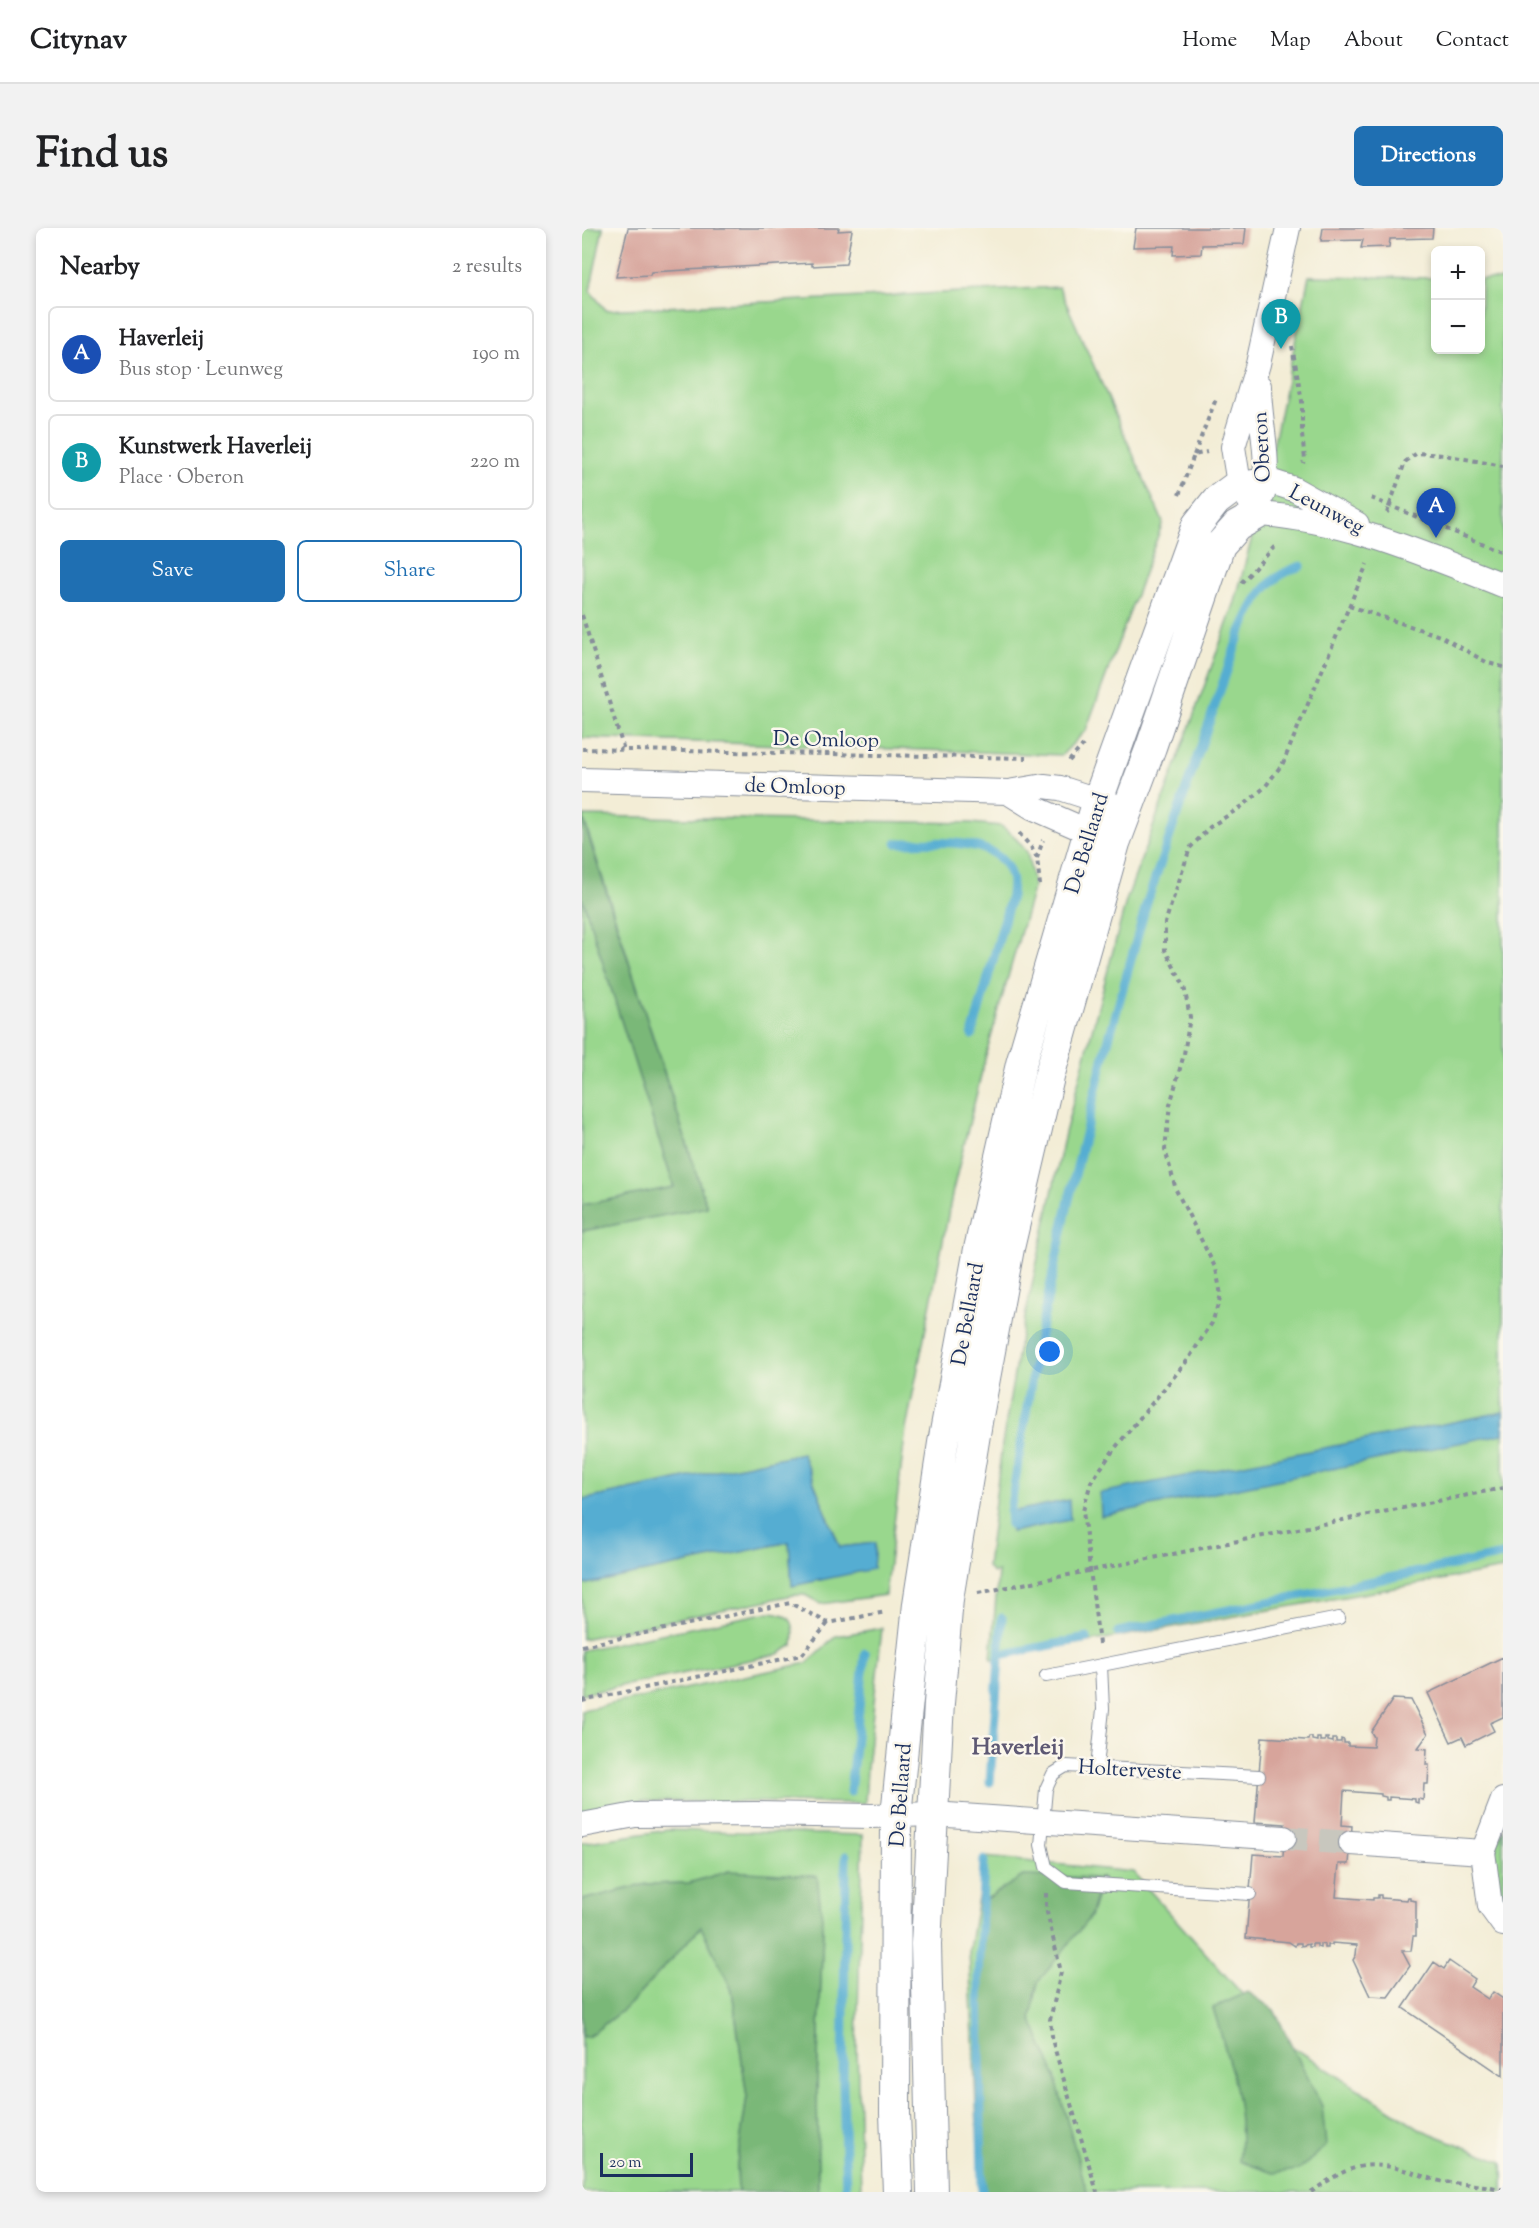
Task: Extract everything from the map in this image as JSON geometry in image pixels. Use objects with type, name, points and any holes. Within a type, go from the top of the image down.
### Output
[{"type":"street","name":"Oberon","points":[[1258,514],[1253,482],[1233,447],[1258,364],[1288,228]]},
{"type":"street","name":"Leunweg","points":[[1253,482],[1294,489],[1380,537],[1503,585]]},
{"type":"street","name":"De Bellaard","points":[[932,2192],[926,1944],[939,1703],[948,1599],[1009,1248],[1102,837],[1098,800],[1197,525],[1216,501],[1253,482]]},
{"type":"street","name":"Leunweg","points":[[1258,514],[1286,516],[1380,537]]},
{"type":"street","name":"De Bellaard","points":[[898,2192],[895,2113],[896,1815],[918,1604],[943,1443],[979,1249],[1021,1064],[1102,837],[1128,810],[1220,545],[1237,526],[1258,514]]},
{"type":"street","name":"de Omloop","points":[[582,780],[1008,792],[1044,786],[1060,788],[1128,810]]},
{"type":"street","name":"de Omloop","points":[[1008,792],[1032,807],[1102,837]]},
{"type":"street","points":[[1503,1800],[1483,1852],[1490,1906],[1503,1924]]},
{"type":"street","points":[[582,1825],[635,1815],[933,1814],[1284,1838]]},
{"type":"street","points":[[1351,1843],[1483,1852]]},
{"type":"lane","points":[[1046,1676],[1339,1618]]},
{"type":"lane","points":[[1097,1767],[1103,1709],[1101,1665]]},
{"type":"lane","name":"Holterveste","points":[[1046,1867],[1041,1845],[1046,1789],[1053,1774],[1066,1766],[1259,1776]]},
{"type":"lane","points":[[1046,1867],[1066,1882],[1250,1894]]},
{"type":"path","points":[[1290,335],[1302,401],[1305,459],[1313,467]]},
{"type":"path","points":[[1101,1665],[1083,1510],[1091,1482],[1115,1448],[1187,1360],[1212,1323],[1221,1295],[1216,1269],[1176,1191],[1165,1149],[1170,1105],[1184,1054],[1190,1017],[1184,986],[1165,950],[1164,923],[1190,848],[1210,827],[1244,805],[1265,787],[1283,763],[1380,537],[1405,462],[1417,453],[1503,465]]},
{"type":"path","points":[[1370,497],[1503,552]]},
{"type":"path","points":[[1238,587],[1277,544]]},
{"type":"path","points":[[1349,606],[1440,636],[1488,663],[1503,668]]},
{"type":"path","points":[[582,615],[624,750]]},
{"type":"path","name":"De Omloop","points":[[582,749],[1034,759]]},
{"type":"path","points":[[1058,759],[1069,759]]},
{"type":"path","points":[[948,1599],[1503,1488]]},
{"type":"path","points":[[979,1593],[980,1582]]},
{"type":"path","points":[[582,1646],[790,1603],[828,1623],[918,1604]]},
{"type":"path","points":[[582,1701],[802,1655],[828,1623]]},
{"type":"path","points":[[1046,1867],[1046,1908],[1061,1972],[1050,2020],[1053,2043],[1097,2192]]},
{"type":"path","points":[[1311,2192],[1337,2174],[1371,2163],[1403,2169],[1443,2182],[1495,2187],[1503,2190]]},
{"type":"green space","points":[[582,228],[603,228],[590,291],[606,310],[1059,287],[1163,522],[1086,730],[1062,755],[582,738]]},
{"type":"green space","points":[[1309,276],[1431,278],[1431,354],[1485,354],[1485,279],[1503,280],[1503,1569],[991,1659],[998,1572],[993,1573],[987,1567],[1002,1445],[1019,1345],[1065,1133],[1126,901],[1235,602],[1262,499]]},
{"type":"green space","points":[[582,816],[707,1207],[582,1231],[582,1205],[674,1187],[582,897]]},
{"type":"green space","points":[[583,816],[971,823],[1001,826],[1013,835],[1027,852],[1034,885],[986,1055],[953,1190],[906,1429],[885,1595],[821,1604],[805,1595],[793,1595],[582,1639],[582,1585],[789,1542],[792,1585],[875,1543],[840,1547],[802,1453],[582,1500],[582,1231],[707,1207]]},
{"type":"green space","points":[[582,897],[674,1187],[582,1205]]},
{"type":"green space","points":[[769,1612],[783,1614],[793,1625],[793,1645],[779,1654],[582,1694],[582,1650]]},
{"type":"green space","points":[[882,1628],[865,1803],[641,1801],[582,1812],[582,1710],[807,1663],[836,1636]]},
{"type":"green space","points":[[1503,1829],[1503,1904],[1500,1900],[1494,1851]]},
{"type":"green space","points":[[668,1830],[863,1835],[857,2047],[861,2192],[818,2192],[817,2083],[823,1927],[729,1871],[689,1883],[647,1884],[582,1900],[582,1843]]},
{"type":"green space","points":[[985,1857],[1133,1872],[1285,2042],[1422,2130],[1503,2162],[1503,2192],[980,2192],[969,1950]]},
{"type":"green space","points":[[729,1871],[817,1876],[823,1927],[817,2083],[818,2192],[738,2192],[737,2164],[747,2097],[732,1990],[701,1927],[630,2004],[588,2037],[582,2036],[582,1900],[647,1884],[689,1883]]},
{"type":"green space","points":[[1023,1876],[1102,1878],[1090,1917],[1038,1982],[1031,2018],[1055,2076],[1087,2192],[980,2192],[977,2048],[980,1903]]},
{"type":"green space","points":[[701,1927],[732,1990],[747,2097],[737,2164],[738,2192],[582,2192],[582,2036],[588,2037],[630,2004]]},
{"type":"green space","points":[[1248,1992],[1274,2010],[1322,2106],[1326,2146],[1299,2170],[1273,2173],[1239,2161],[1241,2143],[1238,2104],[1213,2008]]},
{"type":"water","points":[[1503,1412],[1503,1434],[1101,1516],[1100,1493]]},
{"type":"water","points":[[802,1453],[840,1547],[875,1543],[873,1569],[792,1586],[789,1542],[582,1585],[582,1500]]},
{"type":"water","points":[[1069,1500],[1070,1520],[1011,1532],[1010,1512]]},
{"type":"building","points":[[628,228],[839,228],[838,231],[852,230],[846,264],[812,266],[812,263],[651,272],[650,275],[616,277]]},
{"type":"building","points":[[1136,228],[1246,228],[1244,244],[1202,245],[1201,254],[1173,255],[1174,246],[1133,247]]},
{"type":"building","points":[[1323,228],[1433,228],[1432,238],[1390,239],[1389,247],[1361,248],[1363,240],[1321,241]]},
{"type":"building","points":[[1503,1657],[1503,1717],[1490,1723],[1494,1731],[1466,1745],[1462,1737],[1451,1742],[1428,1693]]},
{"type":"building","points":[[1393,1699],[1411,1700],[1428,1734],[1418,1748],[1427,1749],[1428,1784],[1424,1784],[1423,1800],[1418,1799],[1418,1803],[1415,1799],[1389,1797],[1389,1800],[1386,1800],[1386,1797],[1381,1794],[1344,1791],[1342,1825],[1352,1826],[1349,1864],[1339,1864],[1336,1897],[1373,1900],[1381,1895],[1381,1898],[1407,1900],[1410,1897],[1410,1900],[1416,1901],[1416,1936],[1413,1936],[1411,1951],[1402,1951],[1410,1966],[1388,1997],[1370,1996],[1353,1960],[1357,1945],[1332,1943],[1328,1945],[1328,1948],[1320,1944],[1320,1948],[1317,1944],[1309,1947],[1309,1944],[1301,1946],[1301,1943],[1296,1943],[1295,1946],[1289,1942],[1246,1938],[1253,1854],[1283,1856],[1285,1824],[1255,1822],[1262,1737],[1308,1740],[1312,1737],[1312,1740],[1317,1741],[1317,1738],[1325,1741],[1325,1738],[1328,1738],[1328,1741],[1333,1742],[1333,1739],[1336,1739],[1336,1742],[1341,1742],[1341,1739],[1344,1743],[1348,1743],[1348,1746],[1373,1747],[1374,1737],[1371,1732]]},
{"type":"building","points":[[1449,1961],[1475,1979],[1470,1987],[1488,1999],[1493,1992],[1503,1999],[1503,2076],[1403,2008],[1434,1962],[1444,1969]]},
{"type":"waterway","points":[[1020,1522],[1011,1525],[1010,1512],[1036,1352],[1067,1208],[1103,1060],[1147,902],[1244,624],[1255,602],[1269,584],[1288,571],[1301,566]]},
{"type":"waterway","points":[[896,843],[944,842],[979,847],[1005,863],[1011,877],[1011,896],[972,1035]]},
{"type":"waterway","points":[[1118,1632],[1503,1555]]},
{"type":"waterway","points":[[990,1782],[1002,1618]]},
{"type":"waterway","points":[[999,1655],[1087,1638]]},
{"type":"waterway","points":[[850,1792],[865,1653]]},
{"type":"waterway","points":[[846,1856],[843,2086],[846,2192]]},
{"type":"waterway","points":[[982,2192],[979,1978],[984,1860]]},
{"type":"tunnel","points":[[1284,1838],[1351,1843]]},
{"type":"place","name":"Kunstwerk Haverleij","points":[[1281,349]]},
{"type":"place","name":"Haverleij","points":[[1436,538]]},
{"type":"district","name":"Haverleij","points":[[1018,1746]]}]
